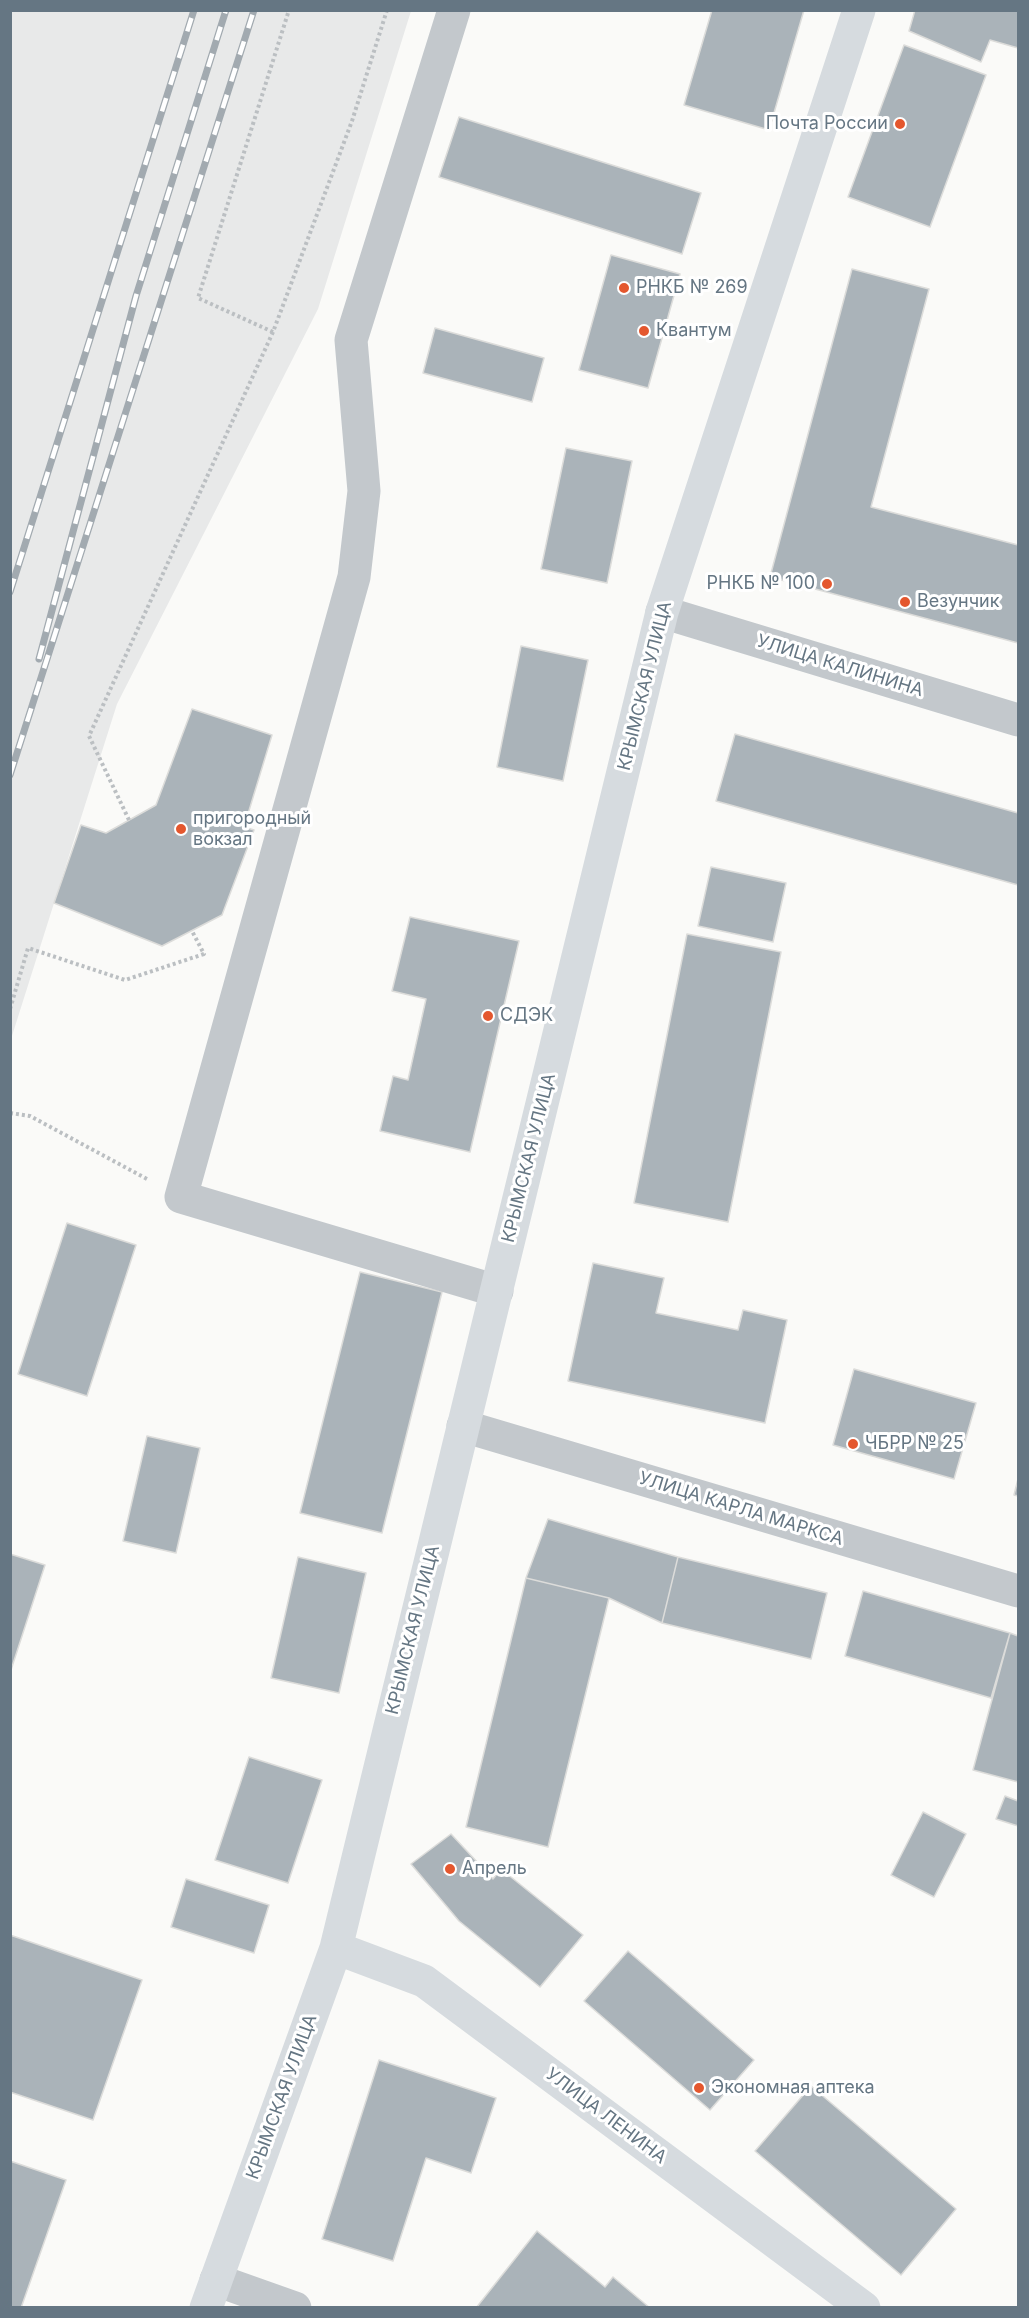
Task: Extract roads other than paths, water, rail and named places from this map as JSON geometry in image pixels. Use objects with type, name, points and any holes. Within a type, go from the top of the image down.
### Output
[{"type":"main road","name":"КРЫМСКАЯ УЛИЦА","points":[[211,2294],[336,1948],[662,612],[860,10]]},
{"type":"main road","name":"УЛИЦА ЛЕНИНА","points":[[336,1948],[424,1981],[864,2307]]},
{"type":"street","points":[[454,10],[351,340],[364,491],[354,578],[181,1197],[496,1291]]},
{"type":"street","name":"УЛИЦА КАЛИНИНА","points":[[662,612],[1018,720]]},
{"type":"street","name":"УЛИЦА КАРЛА МАРКСА","points":[[463,1426],[1018,1591]]},
{"type":"street","points":[[211,2294],[295,2307]]},
{"type":"railway","points":[[10,592],[194,10]]},
{"type":"railway","points":[[39,659],[136,296],[226,10]]},
{"type":"railway","points":[[10,775],[254,10]]},
{"type":"place","name":"Почта России","points":[[900,124]]},
{"type":"place","name":"РНКБ № 269","points":[[624,288]]},
{"type":"place","name":"Квантум","points":[[644,331]]},
{"type":"place","name":"РНКБ № 100","points":[[827,584]]},
{"type":"place","name":"Везунчик","points":[[905,602]]},
{"type":"place","name":"пригородный вокзал","points":[[181,829]]},
{"type":"place","name":"СДЭК","points":[[488,1016]]},
{"type":"place","name":"ЧБРР № 25","points":[[853,1444]]},
{"type":"place","name":"Апрель","points":[[450,1869]]},
{"type":"place","name":"Экономная аптека","points":[[699,2088]]}]
